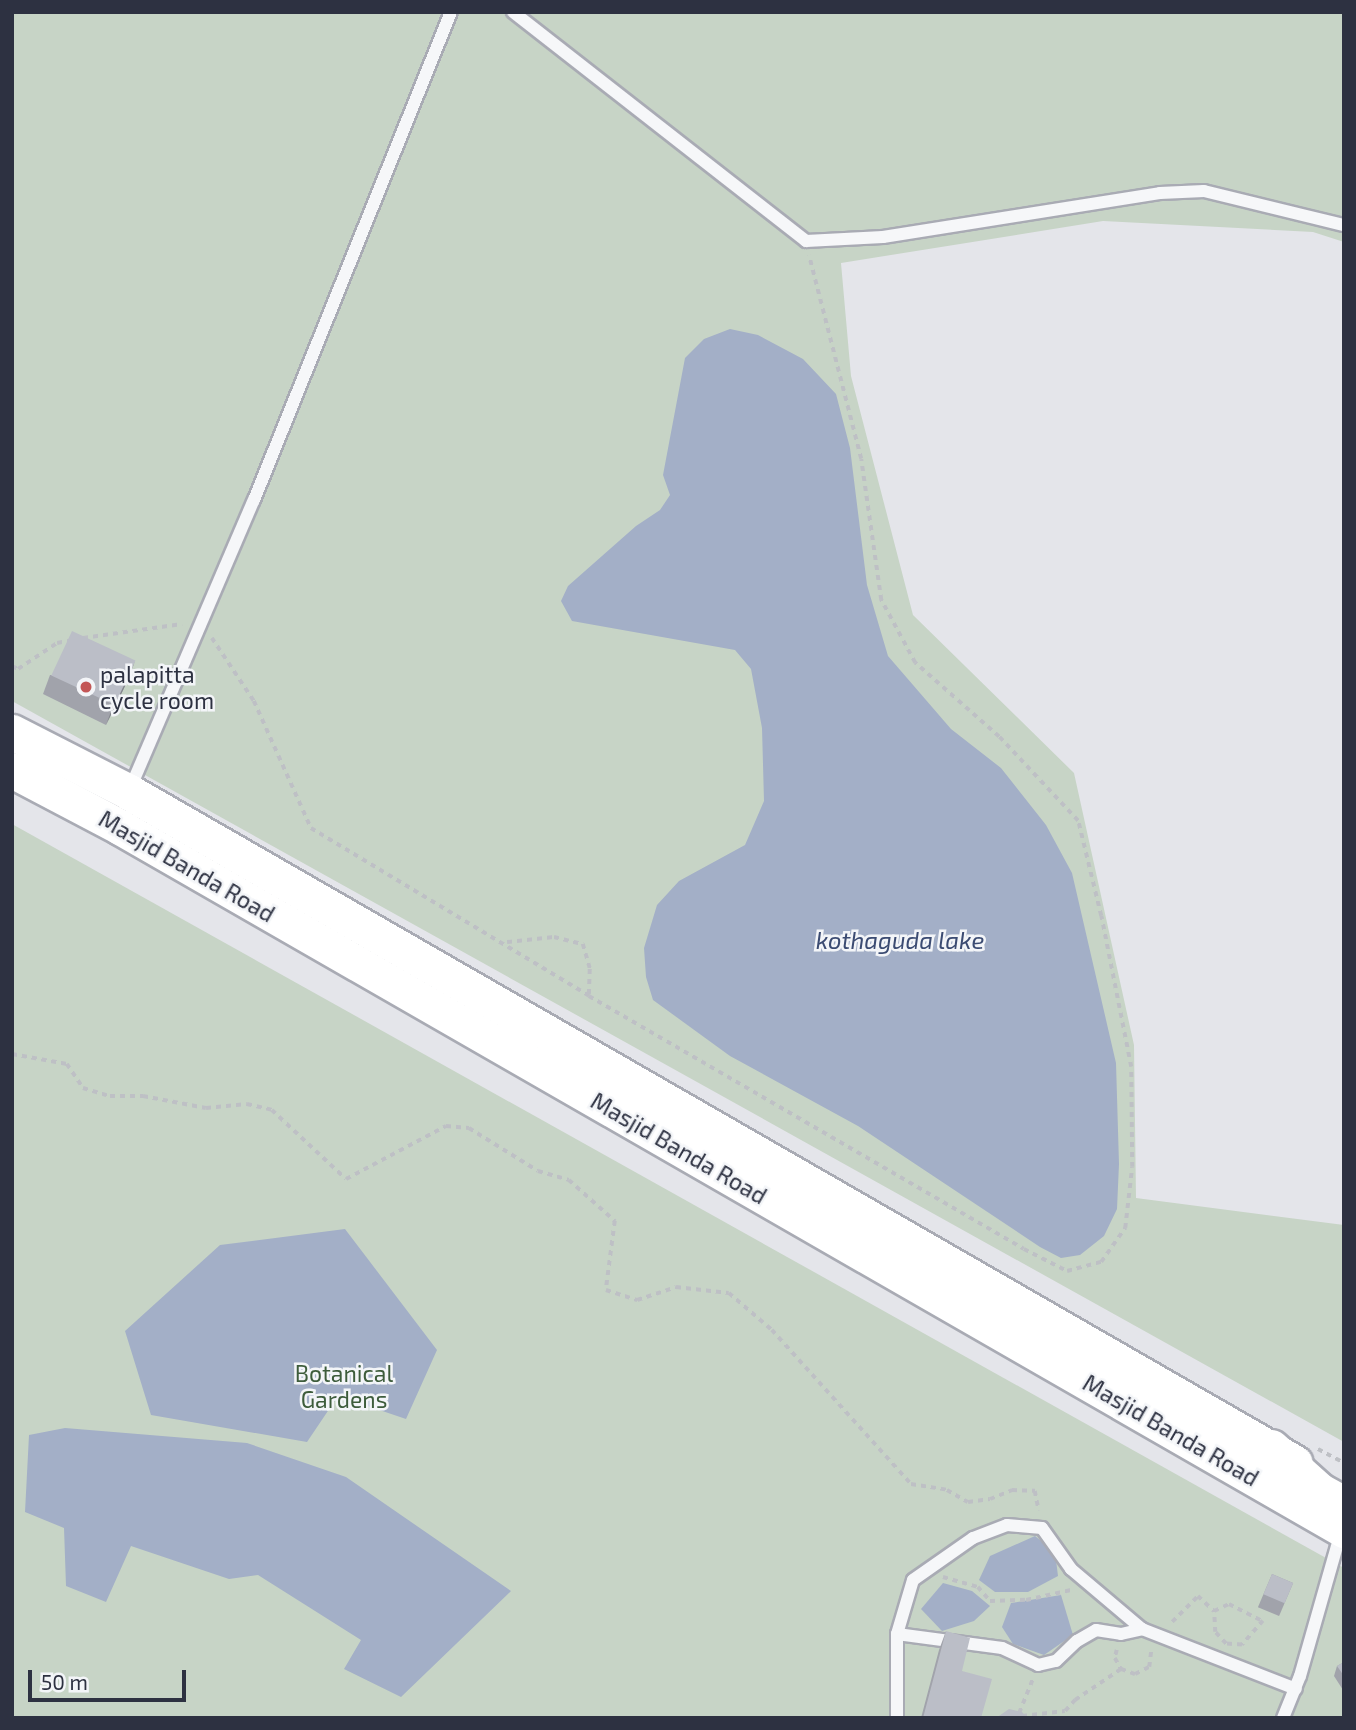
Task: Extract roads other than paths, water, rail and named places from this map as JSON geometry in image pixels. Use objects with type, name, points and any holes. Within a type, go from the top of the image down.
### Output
[{"type":"main road","name":"Masjid Banda Road","points":[[12,732],[128,792],[1271,1449]]},
{"type":"main road","name":"Masjid Banda Road","points":[[12,770],[144,841],[1338,1509]]},
{"type":"main road","points":[[1271,1449],[1338,1509]]},
{"type":"lane","points":[[128,792],[259,487],[451,12]]},
{"type":"lane","points":[[513,12],[806,241],[883,237],[1160,193],[1205,191],[1344,225]]},
{"type":"lane","points":[[1283,1718],[1296,1689],[1338,1509]]},
{"type":"lane","points":[[897,1718],[897,1634],[913,1580],[973,1538],[1007,1525],[1042,1528],[1071,1569],[1142,1629],[1296,1689]]},
{"type":"lane","points":[[897,1634],[1002,1648],[1038,1665],[1056,1661],[1077,1641],[1096,1630],[1121,1634],[1142,1629]]},
{"type":"water","name":"kothaguda lake","points":[[730,329],[758,335],[803,359],[836,394],[850,448],[867,585],[888,656],[951,729],[1001,768],[1046,825],[1072,873],[1116,1063],[1119,1164],[1117,1209],[1104,1236],[1080,1255],[1061,1258],[1040,1247],[858,1126],[730,1056],[653,1000],[646,977],[644,948],[657,905],[679,881],[745,845],[764,801],[762,728],[751,669],[735,650],[572,621],[561,601],[568,586],[636,526],[660,510],[670,495],[663,475],[685,358],[704,339]]},
{"type":"water","points":[[345,1229],[437,1350],[406,1419],[338,1396],[307,1442],[151,1415],[125,1331],[220,1245]]},
{"type":"water","points":[[65,1428],[247,1443],[346,1477],[511,1591],[401,1697],[344,1669],[361,1640],[258,1575],[229,1579],[131,1546],[106,1602],[66,1586],[64,1528],[25,1512],[29,1435]]},
{"type":"water","points":[[1035,1536],[1055,1552],[1058,1576],[1028,1592],[995,1592],[979,1580],[990,1556]]},
{"type":"water","points":[[943,1583],[972,1591],[990,1606],[974,1621],[942,1631],[921,1609]]},
{"type":"water","points":[[1061,1595],[1073,1635],[1044,1655],[1013,1644],[1002,1627],[1011,1603]]},
{"type":"place","name":"palapitta cycle room","points":[[86,687]]},
{"type":"park label","name":"Botanical Gardens","points":[[344,1386]]}]
